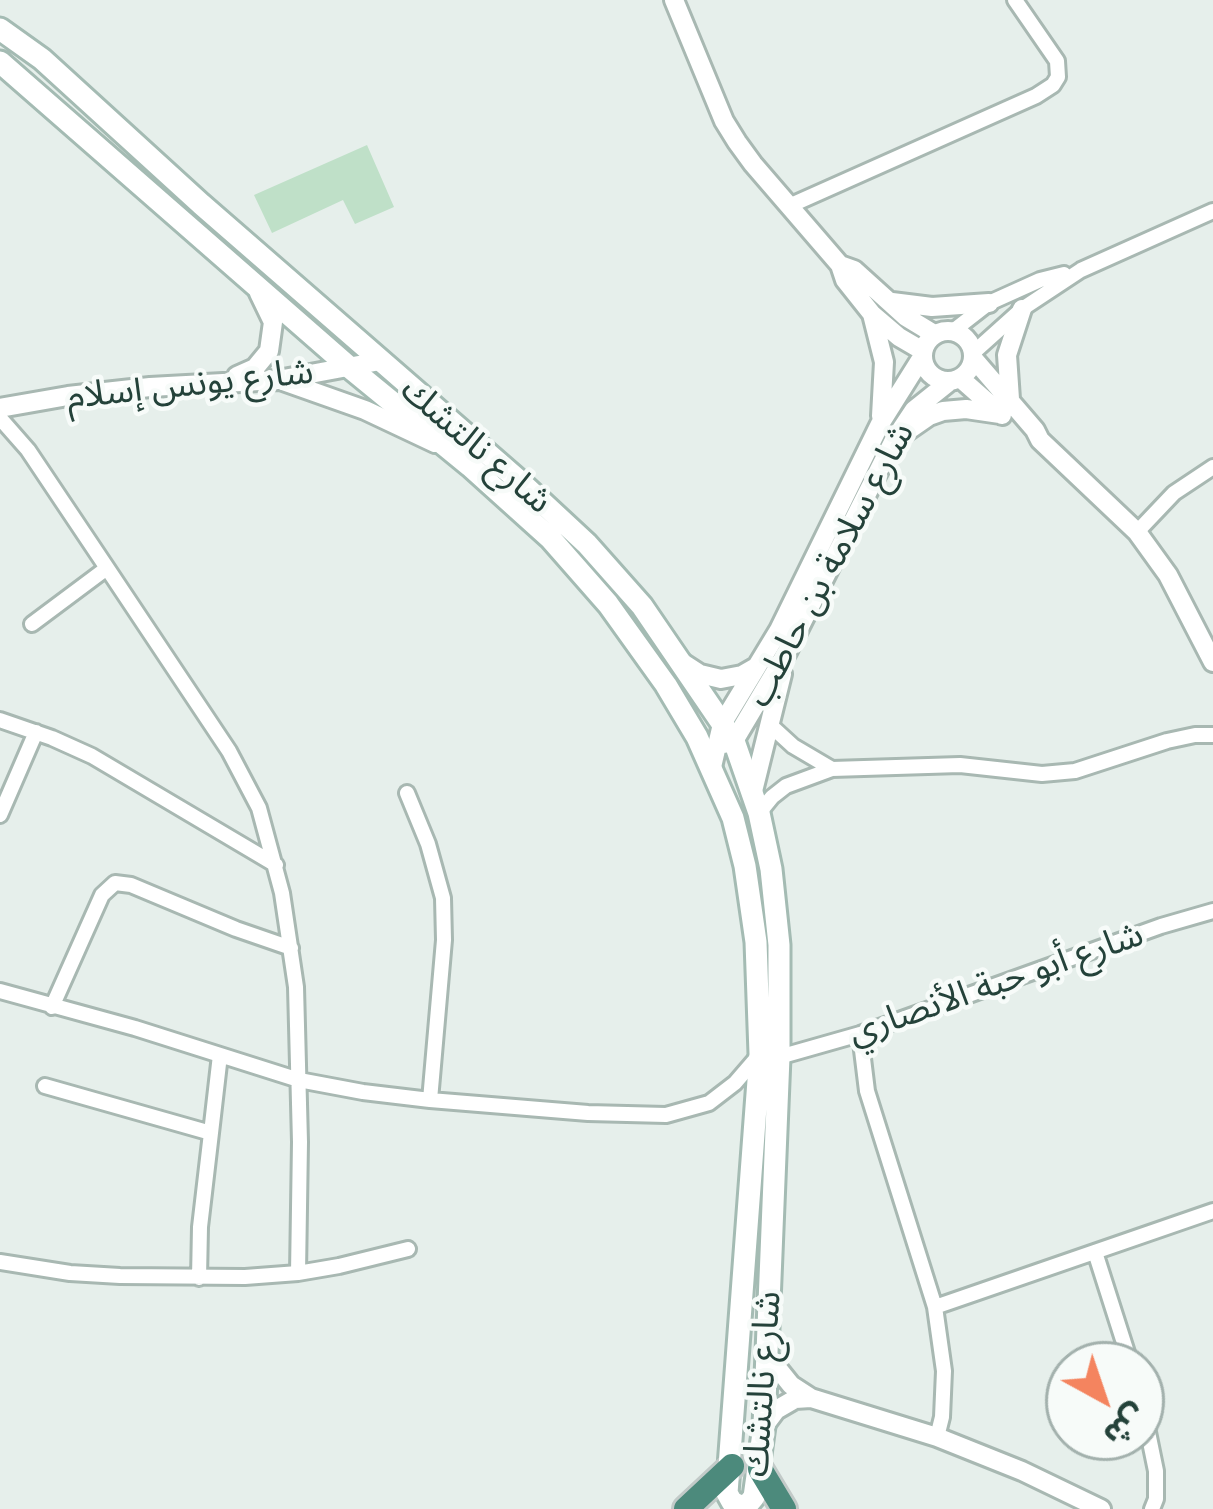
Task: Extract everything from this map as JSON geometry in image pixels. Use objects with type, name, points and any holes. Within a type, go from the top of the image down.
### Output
[{"type":"highway","points":[[686,1509],[731,1466]]},
{"type":"highway","points":[[760,1469],[784,1509]]},
{"type":"main road","name":"شارع نالتشك","points":[[0,29],[42,59],[517,479],[587,544],[643,606],[683,662],[716,743],[745,866],[770,1055],[764,1426],[760,1469],[748,1504],[732,1502],[727,1493],[731,1466],[770,1055],[779,945],[771,869],[756,802],[716,743],[551,539],[0,62]]},
{"type":"street","points":[[674,0],[724,121],[752,164],[840,265],[854,270],[880,308],[933,343],[967,339],[1005,409],[1028,436],[1040,440],[1137,532],[1168,575],[1213,662]]},
{"type":"street","points":[[789,206],[1054,85],[1057,61],[1015,0]]},
{"type":"street","name":"شارع سلامة بن حاطب","points":[[973,355],[1022,309],[1081,270],[1213,211]]},
{"type":"street","name":"شارع سلامة بن حاطب","points":[[716,743],[880,424],[933,343],[988,303],[1040,280],[1081,270]]},
{"type":"street","points":[[221,381],[256,368],[269,350],[273,322],[256,285]]},
{"type":"street","points":[[880,308],[988,303]]},
{"type":"street","points":[[880,308],[884,362],[880,424]]},
{"type":"street","points":[[1005,409],[1007,355],[1022,309]]},
{"type":"street","points":[[933,343],[930,375],[955,380],[1005,409]]},
{"type":"street","points":[[955,380],[969,370],[973,355]]},
{"type":"street","name":"شارع يونس إسلام","points":[[0,408],[68,396],[278,380],[380,361]]},
{"type":"street","points":[[278,380],[364,410],[452,452]]},
{"type":"street","name":"شارع سلامة بن حاطب","points":[[716,743],[787,652],[894,440],[914,410],[955,380]]},
{"type":"street","points":[[894,440],[943,411],[1005,409]]},
{"type":"street","points":[[0,418],[28,450],[107,568],[229,752],[260,808],[276,865],[298,1009],[298,1273]]},
{"type":"street","points":[[1137,532],[1174,494],[1213,466]]},
{"type":"street","points":[[32,624],[107,568]]},
{"type":"street","points":[[787,652],[756,802],[832,769],[960,765],[1042,774],[1075,771],[1167,741],[1213,735]]},
{"type":"street","points":[[683,662],[700,674],[721,679],[742,675],[760,664]]},
{"type":"street","points":[[0,720],[71,746],[276,865]]},
{"type":"street","points":[[769,724],[803,753],[832,769]]},
{"type":"street","points":[[0,815],[36,732]]},
{"type":"street","points":[[407,793],[428,844],[442,898],[430,1100]]},
{"type":"street","points":[[52,1006],[102,896],[115,883],[131,885],[291,948]]},
{"type":"street","name":"شارع أبو حبة الأنصاري","points":[[770,1055],[860,1034],[1213,910]]},
{"type":"street","points":[[0,991],[298,1080],[430,1100],[666,1115],[709,1102],[770,1055]]},
{"type":"street","points":[[860,1034],[867,1091],[935,1306],[944,1371],[937,1437]]},
{"type":"street","points":[[199,1278],[202,1204],[220,1055]]},
{"type":"street","points":[[45,1086],[211,1133]]},
{"type":"street","points":[[935,1306],[1213,1210]]},
{"type":"street","points":[[0,1262],[70,1273],[199,1278],[298,1273],[408,1250]]},
{"type":"street","points":[[1095,1252],[1123,1341]]},
{"type":"street","points":[[767,1355],[791,1385],[812,1398],[937,1437],[1101,1509]]},
{"type":"street","points":[[764,1426],[776,1409],[812,1398]]},
{"type":"street","points":[[1152,1509],[1154,1461]]},
{"type":"green space","points":[[367,145],[394,207],[355,224],[343,200],[272,233],[254,195]]}]
